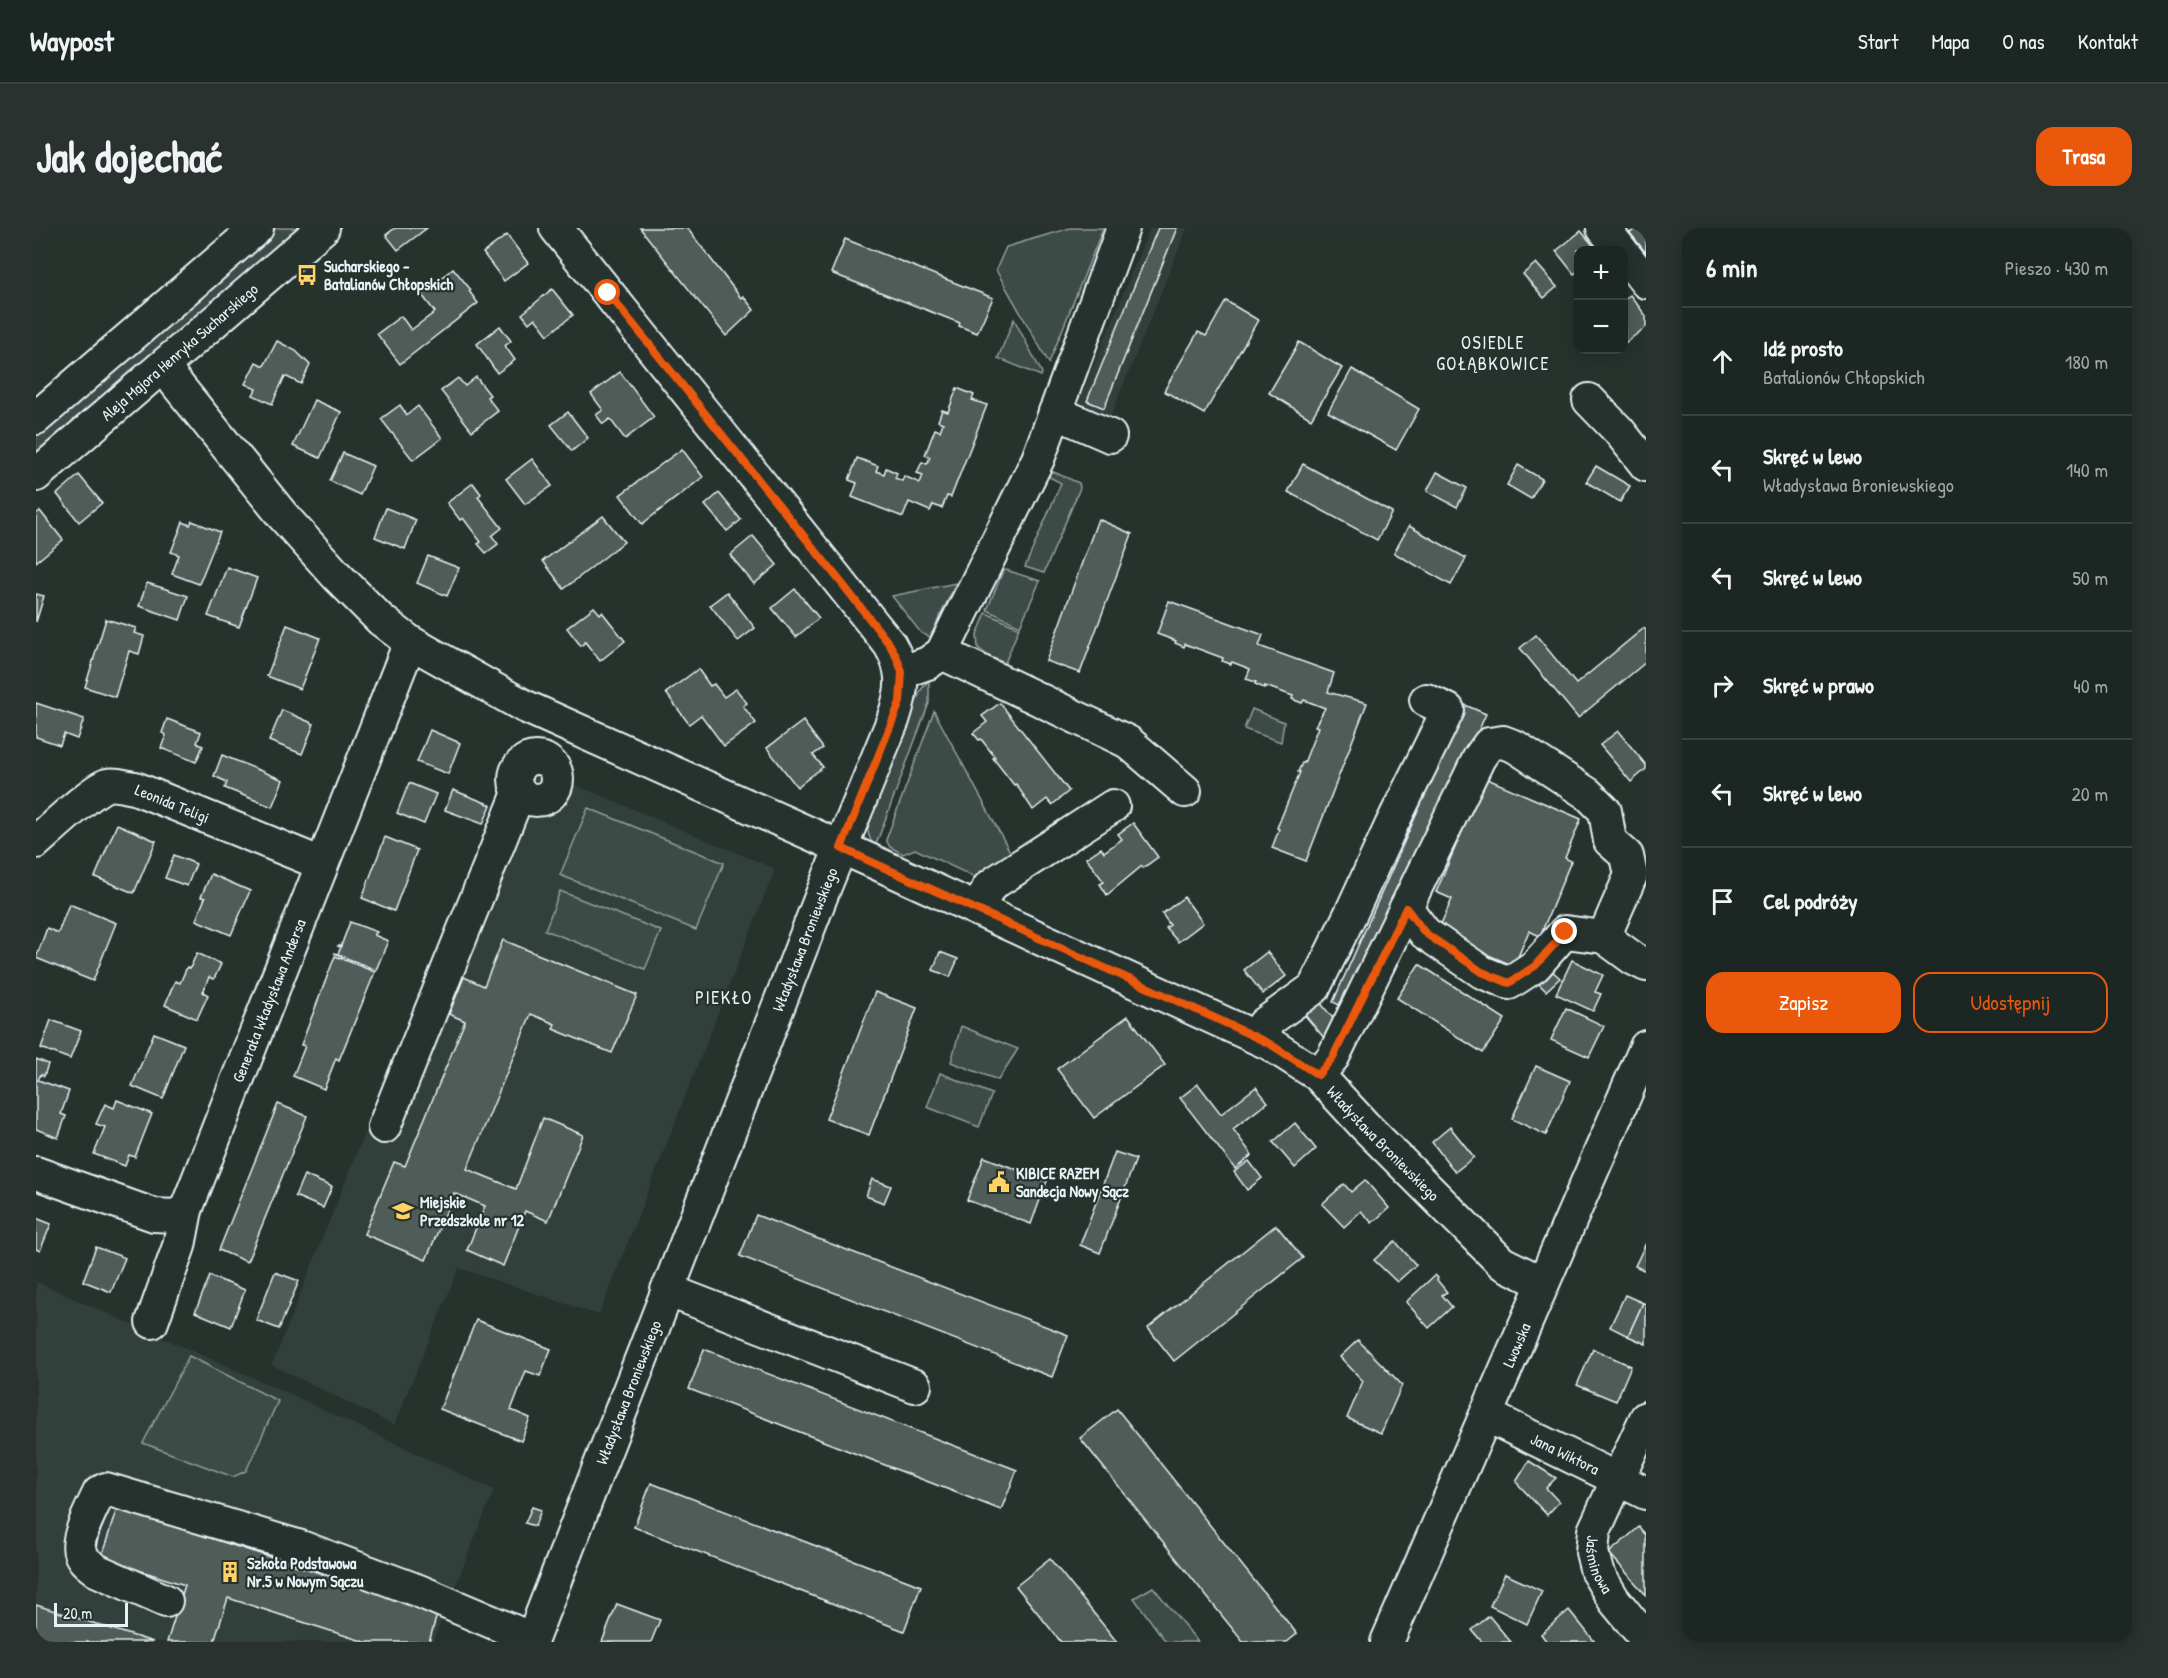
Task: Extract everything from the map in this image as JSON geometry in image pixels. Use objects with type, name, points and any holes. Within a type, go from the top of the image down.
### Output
[{"type":"street","points":[[36,418],[257,228]]},
{"type":"street","name":"Aleja Majora Henryka Sucharskiego","points":[[36,475],[323,228]]},
{"type":"street","points":[[163,367],[283,516],[337,576],[381,620],[410,642],[489,687],[552,718],[841,848],[900,702],[902,672],[890,645],[556,228]]},
{"type":"street","points":[[902,672],[928,663],[942,653],[1038,459],[1123,228]]},
{"type":"street","points":[[1603,228],[1617,246]]},
{"type":"street","points":[[1628,260],[1646,282]]},
{"type":"street","points":[[1589,400],[1619,431],[1646,465]]},
{"type":"street","points":[[1055,412],[1110,436]]},
{"type":"street","name":"Generała Władysława Andersa","points":[[152,1322],[179,1246],[186,1210],[410,642]]},
{"type":"street","points":[[942,653],[1128,742],[1185,791]]},
{"type":"street","points":[[1256,1037],[1263,1024],[1314,988],[1352,913],[1391,826],[1448,710],[1426,700]]},
{"type":"street","points":[[384,1127],[519,793],[530,800],[537,801],[550,795],[555,789],[557,782],[554,768],[543,759],[536,758],[552,718]]},
{"type":"street","points":[[1318,1075],[1333,1057],[1479,758],[1489,744],[1503,742],[1516,747],[1588,794],[1605,811],[1610,841],[1627,856],[1631,875],[1604,937]]},
{"type":"street","name":"Leonida Teligi","points":[[36,842],[106,785],[117,785],[135,788],[322,864]]},
{"type":"street","points":[[978,910],[989,887],[1113,806]]},
{"type":"street","name":"Władysława Broniewskiego","points":[[531,1641],[841,848],[1256,1037],[1318,1075],[1365,1126],[1502,1263],[1543,1283]]},
{"type":"street","points":[[1406,908],[1425,933],[1482,972],[1509,983],[1535,966],[1565,932],[1604,937],[1646,965]]},
{"type":"street","name":"Lwowska","points":[[1387,1642],[1646,1047]]},
{"type":"street","points":[[36,1173],[154,1215],[175,1216],[186,1210]]},
{"type":"street","points":[[667,1290],[915,1386]]},
{"type":"street","name":"Jana Wiktora","points":[[1486,1415],[1646,1493]]},
{"type":"street","name":"Jaśminowa","points":[[1646,1418],[1594,1531],[1592,1552],[1597,1572],[1614,1600],[1646,1639]]},
{"type":"street","points":[[165,1601],[96,1570],[87,1563],[80,1552],[79,1542],[99,1493],[106,1489],[300,1547],[419,1591],[531,1641]]},
{"type":"shaded area","points":[[277,228],[303,228],[36,455],[36,435]]},
{"type":"shaded area","points":[[1070,228],[1103,228],[1049,363],[996,270],[1006,247]]},
{"type":"shaded area","points":[[1150,228],[1187,228],[1110,418],[1078,404]]},
{"type":"shaded area","points":[[1014,319],[1042,373],[1041,376],[998,358]]},
{"type":"shaded area","points":[[1042,467],[1079,483],[1080,488],[1044,573],[1025,567],[1061,483],[1044,474]]},
{"type":"shaded area","points":[[1003,571],[1040,581],[1020,626],[987,610]]},
{"type":"shaded area","points":[[956,583],[930,637],[921,633],[892,596]]},
{"type":"shaded area","points":[[986,613],[1019,628],[1005,663],[990,657],[978,648],[977,635]]},
{"type":"shaded area","points":[[929,680],[929,703],[875,847],[868,829],[871,809],[921,690]]},
{"type":"shaded area","points":[[1252,709],[1284,722],[1281,742],[1244,729]]},
{"type":"shaded area","points":[[934,711],[1015,861],[985,882],[915,849],[903,854],[890,847],[886,840]]},
{"type":"shaded area","points":[[514,759],[775,869],[599,1315],[459,1268],[394,1425],[272,1365]]},
{"type":"shaded area","points":[[588,808],[724,863],[696,930],[560,875]]},
{"type":"shaded area","points":[[560,891],[661,931],[645,969],[545,930]]},
{"type":"shaded area","points":[[961,1026],[1018,1049],[998,1080],[951,1062]]},
{"type":"shaded area","points":[[940,1073],[992,1094],[979,1127],[927,1107]]},
{"type":"shaded area","points":[[36,1282],[288,1393],[494,1490],[433,1642],[36,1642]]},
{"type":"shaded area","points":[[189,1356],[278,1401],[246,1471],[233,1477],[143,1443]]},
{"type":"shaded area","points":[[1153,1587],[1198,1642],[1166,1642],[1134,1598]]},
{"type":"building","points":[[395,228],[427,228],[398,250],[386,235]]},
{"type":"building","points":[[640,228],[687,228],[741,298],[743,296],[754,310],[726,336]]},
{"type":"building","points":[[1158,228],[1177,228],[1104,408],[1087,401]]},
{"type":"building","points":[[1637,228],[1646,228],[1646,253],[1630,233]]},
{"type":"building","points":[[1581,231],[1594,246],[1574,246],[1574,274],[1556,251]]},
{"type":"building","points":[[507,235],[528,263],[504,281],[483,253]]},
{"type":"building","points":[[845,239],[993,298],[977,333],[959,326],[960,323],[831,273]]},
{"type":"building","points":[[1536,263],[1557,287],[1544,298],[1523,274]]},
{"type":"building","points":[[453,268],[471,290],[469,291],[478,303],[400,364],[377,334],[401,316],[411,330],[435,312],[422,295]]},
{"type":"building","points":[[552,289],[573,315],[548,335],[535,318],[529,323],[522,314]]},
{"type":"building","points":[[1630,295],[1646,316],[1646,327],[1628,341],[1628,300]]},
{"type":"building","points":[[1226,301],[1258,320],[1204,414],[1164,391],[1198,332],[1206,336]]},
{"type":"building","points":[[500,326],[511,341],[505,346],[515,360],[497,373],[477,344]]},
{"type":"building","points":[[277,341],[296,351],[310,365],[301,384],[285,376],[272,404],[253,395],[256,389],[245,384],[256,362],[264,366]]},
{"type":"building","points":[[1299,342],[1342,368],[1311,419],[1269,393]]},
{"type":"building","points":[[1352,369],[1419,409],[1396,450],[1328,412]]},
{"type":"building","points":[[620,372],[654,417],[625,439],[610,419],[603,424],[596,415],[603,410],[591,394]]},
{"type":"building","points":[[476,377],[490,395],[487,397],[498,411],[472,431],[441,391],[458,378],[465,386]]},
{"type":"building","points":[[957,388],[974,395],[972,400],[987,405],[951,497],[947,496],[942,508],[933,505],[930,511],[909,502],[903,517],[852,497],[857,483],[849,480],[857,458],[878,466],[876,471],[884,474],[886,468],[897,473],[895,478],[902,481],[904,476],[920,483],[923,475],[917,473],[922,462],[927,464],[930,457],[925,455],[935,429],[940,431],[943,423],[938,421],[942,410],[948,412]]},
{"type":"building","points":[[314,400],[341,412],[320,458],[293,446]]},
{"type":"building","points":[[400,405],[407,415],[418,406],[442,438],[413,460],[381,419]]},
{"type":"building","points":[[568,412],[588,438],[572,451],[551,425]]},
{"type":"building","points":[[682,449],[703,477],[642,524],[620,495]]},
{"type":"building","points":[[343,453],[373,466],[360,495],[330,481]]},
{"type":"building","points":[[532,459],[552,486],[525,504],[506,479]]},
{"type":"building","points":[[1303,464],[1392,512],[1377,540],[1288,492]]},
{"type":"building","points":[[1518,465],[1542,479],[1531,499],[1507,485]]},
{"type":"building","points":[[1596,466],[1630,486],[1620,502],[1586,482]]},
{"type":"building","points":[[1437,472],[1467,488],[1457,507],[1427,491]]},
{"type":"building","points":[[79,475],[102,503],[79,522],[57,494]]},
{"type":"building","points":[[473,483],[481,494],[478,497],[502,528],[492,536],[498,544],[486,553],[478,544],[481,542],[463,518],[460,520],[447,503]]},
{"type":"building","points":[[719,493],[741,520],[727,531],[705,505]]},
{"type":"building","points":[[386,508],[416,520],[405,549],[375,537]]},
{"type":"building","points":[[40,511],[63,540],[36,562],[36,514]]},
{"type":"building","points":[[603,516],[624,542],[564,589],[543,561]]},
{"type":"building","points":[[1098,519],[1132,534],[1080,673],[1046,661]]},
{"type":"building","points":[[192,521],[220,532],[199,584],[172,574],[179,555],[171,552],[183,522],[190,525]]},
{"type":"building","points":[[1409,526],[1466,558],[1451,585],[1394,553]]},
{"type":"building","points":[[753,536],[777,565],[754,584],[730,555]]},
{"type":"building","points":[[428,556],[459,568],[447,596],[417,583]]},
{"type":"building","points":[[227,567],[257,578],[239,627],[208,616]]},
{"type":"building","points":[[147,583],[188,596],[180,620],[139,606]]},
{"type":"building","points":[[795,589],[819,618],[796,637],[772,608]]},
{"type":"building","points":[[727,592],[755,628],[738,641],[710,605]]},
{"type":"building","points":[[36,594],[44,596],[36,622]]},
{"type":"building","points":[[1169,601],[1263,635],[1259,646],[1334,673],[1328,692],[1367,703],[1306,861],[1272,848],[1279,829],[1277,828],[1300,772],[1298,772],[1304,763],[1318,727],[1315,726],[1325,708],[1304,700],[1302,703],[1292,699],[1293,696],[1265,686],[1264,688],[1246,679],[1250,669],[1222,661],[1223,658],[1185,644],[1184,647],[1175,643],[1176,641],[1157,634]]},
{"type":"building","points":[[594,607],[600,614],[602,612],[625,641],[600,661],[585,642],[581,646],[567,628]]},
{"type":"building","points":[[106,619],[136,628],[134,633],[144,636],[139,654],[129,651],[115,697],[85,687]]},
{"type":"building","points":[[287,625],[320,638],[300,689],[267,676]]},
{"type":"building","points":[[1644,628],[1646,630],[1646,662],[1578,718],[1520,648],[1536,635],[1576,684]]},
{"type":"building","points":[[698,669],[710,686],[714,684],[724,697],[736,689],[747,703],[743,706],[756,723],[724,746],[701,715],[689,724],[666,693]]},
{"type":"building","points":[[36,703],[84,719],[77,739],[64,734],[60,745],[36,737]]},
{"type":"building","points":[[1000,703],[1069,791],[1052,805],[1047,799],[1033,810],[981,739],[979,740],[973,733],[987,722],[982,716]]},
{"type":"building","points":[[1465,705],[1486,714],[1354,1012],[1333,1002]]},
{"type":"building","points":[[282,710],[314,724],[302,754],[269,741]]},
{"type":"building","points":[[167,719],[201,732],[197,743],[203,746],[196,762],[161,748],[166,735],[162,733]]},
{"type":"building","points":[[803,721],[823,748],[813,755],[823,767],[797,787],[767,748]]},
{"type":"building","points":[[430,730],[460,743],[448,774],[417,762]]},
{"type":"building","points":[[1618,731],[1646,765],[1646,769],[1631,782],[1600,745]]},
{"type":"building","points":[[222,755],[283,780],[272,807],[225,788],[227,782],[214,776]]},
{"type":"building","points":[[1485,778],[1581,819],[1565,858],[1571,861],[1540,936],[1529,931],[1514,966],[1437,933],[1452,899],[1436,892]]},
{"type":"building","points":[[409,783],[436,794],[424,824],[397,813]]},
{"type":"building","points":[[453,790],[491,805],[483,824],[445,810]]},
{"type":"building","points":[[1133,823],[1158,857],[1143,868],[1142,866],[1107,895],[1100,884],[1104,882],[1086,858],[1101,848],[1104,852],[1122,839],[1118,834]]},
{"type":"building","points":[[117,824],[156,841],[134,893],[95,877]]},
{"type":"building","points":[[385,837],[417,850],[394,911],[362,898]]},
{"type":"building","points":[[174,855],[196,864],[187,886],[165,878]]},
{"type":"building","points":[[211,874],[250,891],[231,935],[196,920],[205,898],[201,897]]},
{"type":"building","points":[[1184,897],[1203,923],[1178,942],[1166,928],[1170,925],[1162,914]]},
{"type":"building","points":[[69,904],[116,923],[93,981],[36,958],[47,928],[58,933]]},
{"type":"building","points":[[350,922],[377,932],[374,935],[388,941],[376,970],[334,953],[338,954],[341,947],[337,946],[341,946]]},
{"type":"building","points":[[503,940],[637,995],[612,1053],[553,1029],[555,1024],[531,1014],[467,1169],[516,1189],[543,1118],[583,1135],[548,1221],[525,1211],[503,1266],[467,1250],[485,1206],[454,1193],[426,1260],[364,1234],[394,1162],[405,1166],[465,1021],[449,1014],[464,977],[484,986]]},
{"type":"building","points":[[940,952],[958,959],[950,977],[933,970]]},
{"type":"building","points":[[1267,952],[1286,976],[1263,994],[1244,970]]},
{"type":"building","points":[[197,953],[221,964],[214,979],[209,977],[203,992],[208,995],[197,1019],[165,1005],[175,981],[180,983]]},
{"type":"building","points":[[335,956],[375,972],[339,1060],[336,1058],[324,1089],[293,1076],[305,1046],[301,1045]]},
{"type":"building","points":[[1572,960],[1603,975],[1595,992],[1601,994],[1593,1011],[1556,994]]},
{"type":"building","points":[[1419,964],[1505,1019],[1483,1053],[1397,998]]},
{"type":"building","points":[[1551,970],[1560,978],[1546,991],[1538,983]]},
{"type":"building","points":[[875,992],[917,1008],[869,1135],[826,1119]]},
{"type":"building","points":[[1319,1001],[1340,1027],[1325,1039],[1303,1013]]},
{"type":"building","points":[[1566,1008],[1604,1026],[1589,1057],[1551,1040]]},
{"type":"building","points":[[1128,1016],[1165,1065],[1094,1118],[1057,1069]]},
{"type":"building","points":[[51,1020],[81,1031],[70,1059],[41,1048]]},
{"type":"building","points":[[154,1033],[184,1045],[163,1099],[132,1086]]},
{"type":"building","points":[[36,1059],[48,1064],[44,1076],[41,1074],[38,1080],[69,1091],[61,1114],[66,1116],[58,1138],[36,1129]]},
{"type":"building","points":[[1536,1066],[1570,1081],[1546,1135],[1512,1119]]},
{"type":"building","points":[[1198,1084],[1221,1114],[1256,1087],[1268,1102],[1233,1129],[1252,1155],[1235,1169],[1180,1098]]},
{"type":"building","points":[[117,1100],[152,1114],[135,1157],[129,1155],[125,1166],[94,1154],[105,1127],[96,1124],[105,1104],[114,1108]]},
{"type":"building","points":[[278,1104],[307,1116],[247,1262],[219,1250]]},
{"type":"building","points":[[1295,1123],[1316,1149],[1295,1168],[1273,1142]]},
{"type":"building","points":[[1450,1127],[1474,1157],[1455,1172],[1432,1142]]},
{"type":"building","points":[[1115,1152],[1136,1159],[1100,1253],[1080,1245]]},
{"type":"building","points":[[984,1157],[1047,1181],[1031,1224],[967,1200]]},
{"type":"building","points":[[1249,1161],[1262,1178],[1247,1190],[1234,1172]]},
{"type":"building","points":[[304,1175],[332,1187],[323,1208],[295,1196]]},
{"type":"building","points":[[872,1179],[891,1186],[884,1203],[866,1196]]},
{"type":"building","points":[[1365,1180],[1389,1208],[1372,1223],[1361,1211],[1344,1227],[1322,1204],[1344,1184],[1351,1192]]},
{"type":"building","points":[[756,1215],[1068,1335],[1052,1377],[740,1256]]},
{"type":"building","points":[[36,1218],[51,1224],[40,1251],[36,1249]]},
{"type":"building","points":[[1276,1225],[1303,1258],[1174,1361],[1148,1328]]},
{"type":"building","points":[[1395,1241],[1416,1265],[1397,1282],[1374,1260]]},
{"type":"building","points":[[1646,1243],[1646,1271],[1635,1266]]},
{"type":"building","points":[[96,1247],[125,1258],[111,1292],[83,1281]]},
{"type":"building","points":[[275,1272],[299,1281],[279,1329],[256,1320]]},
{"type":"building","points":[[1435,1275],[1447,1292],[1442,1295],[1452,1307],[1429,1328],[1406,1302]]},
{"type":"building","points":[[210,1276],[245,1290],[231,1327],[195,1312]]},
{"type":"building","points":[[1625,1295],[1643,1303],[1628,1336],[1610,1327]]},
{"type":"building","points":[[1643,1303],[1646,1304],[1646,1344],[1628,1336]]},
{"type":"building","points":[[476,1320],[551,1349],[540,1376],[526,1371],[511,1410],[530,1418],[521,1441],[440,1409]]},
{"type":"building","points":[[1358,1340],[1402,1385],[1381,1433],[1347,1418],[1363,1381],[1340,1357]]},
{"type":"building","points":[[704,1349],[1017,1470],[1001,1510],[689,1389]]},
{"type":"building","points":[[1593,1349],[1631,1366],[1616,1401],[1577,1385]]},
{"type":"building","points":[[1117,1409],[1297,1634],[1287,1642],[1243,1642],[1080,1438]]},
{"type":"building","points":[[1529,1461],[1556,1478],[1546,1488],[1559,1502],[1547,1515],[1516,1482]]},
{"type":"building","points":[[651,1483],[921,1586],[904,1631],[634,1527]]},
{"type":"building","points":[[532,1507],[541,1510],[535,1526],[525,1523]]},
{"type":"building","name":"Szkoła Podstawowa Nr.5 w Nowym Sączu","points":[[117,1508],[438,1611],[429,1642],[365,1642],[228,1598],[214,1642],[167,1642],[185,1585],[101,1558]]},
{"type":"building","points":[[1639,1527],[1646,1535],[1646,1595],[1609,1553]]},
{"type":"building","points":[[1050,1559],[1117,1642],[1061,1642],[1016,1586]]},
{"type":"building","points":[[1505,1574],[1542,1591],[1527,1624],[1490,1606]]},
{"type":"building","points":[[617,1604],[660,1620],[651,1642],[602,1642]]},
{"type":"building","points":[[36,1605],[153,1642],[50,1642],[36,1638]]},
{"type":"building","points":[[1569,1610],[1595,1642],[1547,1642],[1541,1634]]},
{"type":"building","points":[[1489,1616],[1511,1642],[1482,1642],[1472,1630]]},
{"type":"place","name":"Sucharskiego - Batalianów Chłopskich","points":[[307,275]]},
{"type":"place","name":"KIBICE RAZEM Sandecja Nowy Sącz","points":[[999,1182]]},
{"type":"place","name":"Miejskie Przedszkole nr 12","points":[[403,1211]]},
{"type":"place","name":"Szkoła Podstawowa Nr.5 w Nowym Sączu","points":[[230,1572]]},
{"type":"district","name":"OSIEDLE GOŁĄBKOWICE","points":[[1493,352]]},
{"type":"district","name":"PIEKŁO","points":[[724,997]]},
{"type":"route","points":[[608,293],[844,586],[890,645],[897,658],[902,672],[900,702],[841,848],[1270,1044],[1318,1075],[1333,1057],[1406,908],[1425,933],[1482,972],[1509,983],[1535,966],[1565,932]]}]
